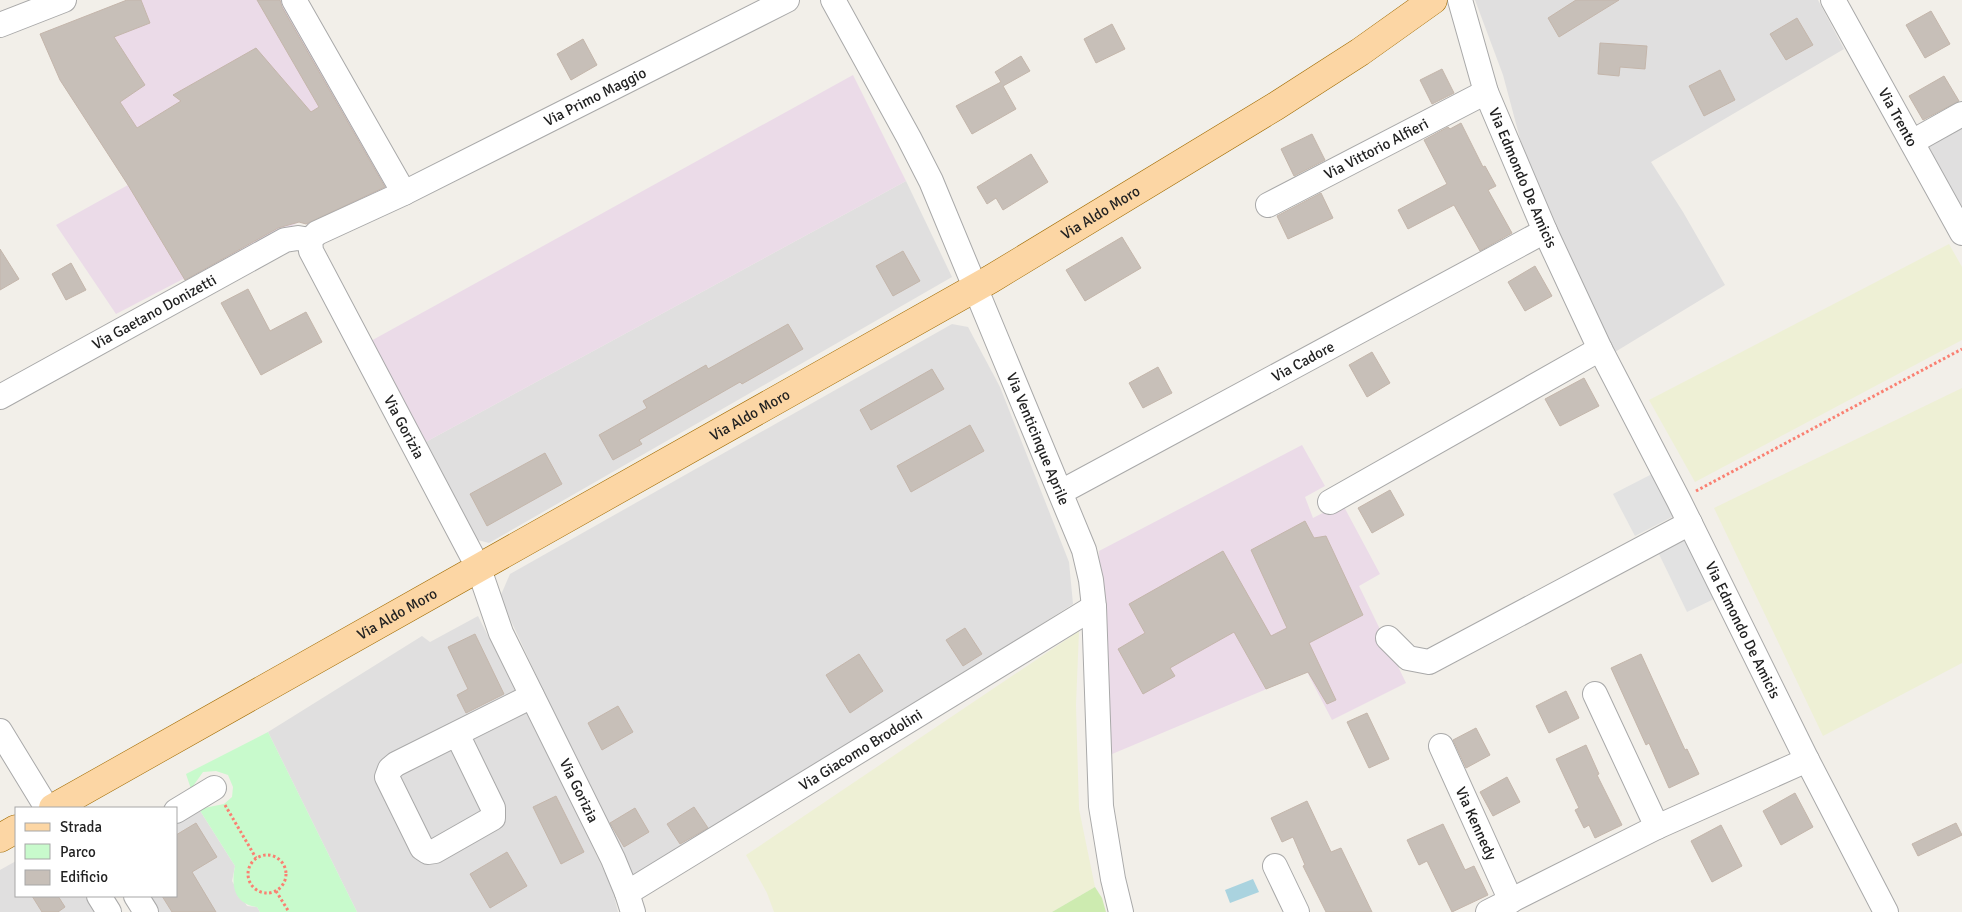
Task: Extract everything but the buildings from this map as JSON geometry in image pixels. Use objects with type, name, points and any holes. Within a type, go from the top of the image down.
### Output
[{"type":"main road","name":"Via Aldo Moro","points":[[55,807],[976,288],[1235,133],[1360,52],[1433,0]]},
{"type":"main road","points":[[0,838],[15,830]]},
{"type":"street","points":[[0,26],[64,0]]},
{"type":"street","points":[[294,0],[404,193],[317,233],[310,240]]},
{"type":"street","name":"Via Primo Maggio","points":[[404,193],[787,0]]},
{"type":"street","name":"Via Venticinque Aprile","points":[[833,0],[931,181],[1084,550],[1091,580],[1094,607],[1101,806],[1121,912]]},
{"type":"street","name":"Via Edmondo De Amicis","points":[[1460,0],[1486,92],[1545,231],[1600,349],[1679,501],[1807,760],[1886,912]]},
{"type":"street","name":"Via Trento","points":[[1833,0],[1962,233]]},
{"type":"street","name":"Via Vittorio Alfieri","points":[[1268,205],[1486,92]]},
{"type":"street","points":[[1912,142],[1962,114]]},
{"type":"street","name":"Via Cadore","points":[[1061,492],[1545,231]]},
{"type":"street","name":"Via Gaetano Donizetti","points":[[0,397],[285,240],[298,238],[310,240]]},
{"type":"street","name":"Via Gorizia","points":[[310,240],[311,251],[479,569],[500,633],[613,859],[630,902]]},
{"type":"street","points":[[1330,502],[1600,349]]},
{"type":"street","points":[[1388,638],[1408,658],[1429,662],[1690,524]]},
{"type":"street","name":"Via Giacomo Brodolini","points":[[630,902],[1094,607]]},
{"type":"street","points":[[1595,694],[1657,827]]},
{"type":"street","points":[[456,734],[493,808],[493,818],[435,851],[428,852],[422,848],[387,777],[396,764],[456,734],[532,696]]},
{"type":"street","points":[[0,731],[47,807]]},
{"type":"street","name":"Via Kennedy","points":[[1441,746],[1511,901]]},
{"type":"street","points":[[1488,912],[1657,827],[1807,760]]},
{"type":"street","points":[[178,810],[214,788]]},
{"type":"street","points":[[1275,866],[1297,912]]},
{"type":"street","points":[[100,897],[109,912]]},
{"type":"street","points":[[137,897],[146,912]]},
{"type":"path","points":[[1679,501],[1962,349]]},
{"type":"path","points":[[214,788],[256,858]]},
{"type":"path","points":[[266,855],[276,857],[283,864],[286,874],[283,884],[276,891],[265,893],[254,888],[248,878],[248,873],[249,867],[256,858],[266,855]]},
{"type":"path","points":[[276,891],[289,912]]},
{"type":"shaded area","points":[[127,0],[281,0],[387,187],[313,226],[299,222],[189,284],[183,279],[116,314],[56,225],[128,185],[60,80],[40,34]]},
{"type":"shaded area","points":[[1475,0],[1818,0],[1844,49],[1651,162],[1683,212],[1725,285],[1615,352],[1526,161],[1503,75]]},
{"type":"shaded area","points":[[853,75],[906,181],[422,444],[369,342]]},
{"type":"shaded area","points":[[1962,124],[1962,218],[1925,153],[1929,142]]},
{"type":"shaded area","points":[[906,181],[952,277],[489,543],[474,539],[422,444]]},
{"type":"shaded area","points":[[952,324],[968,327],[1000,387],[1069,562],[1073,604],[633,885],[500,597],[510,574]]},
{"type":"shaded area","points":[[1302,445],[1325,486],[1305,497],[1313,518],[1342,503],[1380,574],[1359,586],[1406,683],[1332,720],[1307,672],[1105,757],[1099,551]]},
{"type":"shaded area","points":[[1652,474],[1674,516],[1635,536],[1613,494]]},
{"type":"shaded area","points":[[1687,538],[1716,598],[1687,612],[1658,552]]},
{"type":"shaded area","points":[[478,616],[568,795],[612,888],[618,912],[357,912],[268,732],[422,636],[430,642]]},
{"type":"shaded area","points":[[199,809],[235,866],[232,881],[247,906],[257,907],[260,912],[158,912],[149,897],[178,897],[178,821]]},
{"type":"shaded area","points":[[15,862],[15,897],[87,897],[95,912],[0,912],[0,870]]},
{"type":"green space","points":[[1949,244],[1962,267],[1962,340],[1695,482],[1649,400]]},
{"type":"green space","points":[[1962,388],[1962,663],[1823,736],[1714,508]]},
{"type":"green space","points":[[1079,631],[1076,705],[1079,809],[1095,887],[1052,912],[774,912],[767,893],[746,855]]},
{"type":"green space","points":[[268,732],[357,912],[260,912],[257,907],[243,902],[236,893],[234,887],[235,866],[199,809],[224,804],[232,797],[233,787],[228,775],[216,771],[203,772],[191,789],[186,774]]},
{"type":"green space","points":[[1095,887],[1102,898],[1106,912],[1052,912]]},
{"type":"water","points":[[1253,879],[1259,892],[1230,903],[1225,890]]}]
